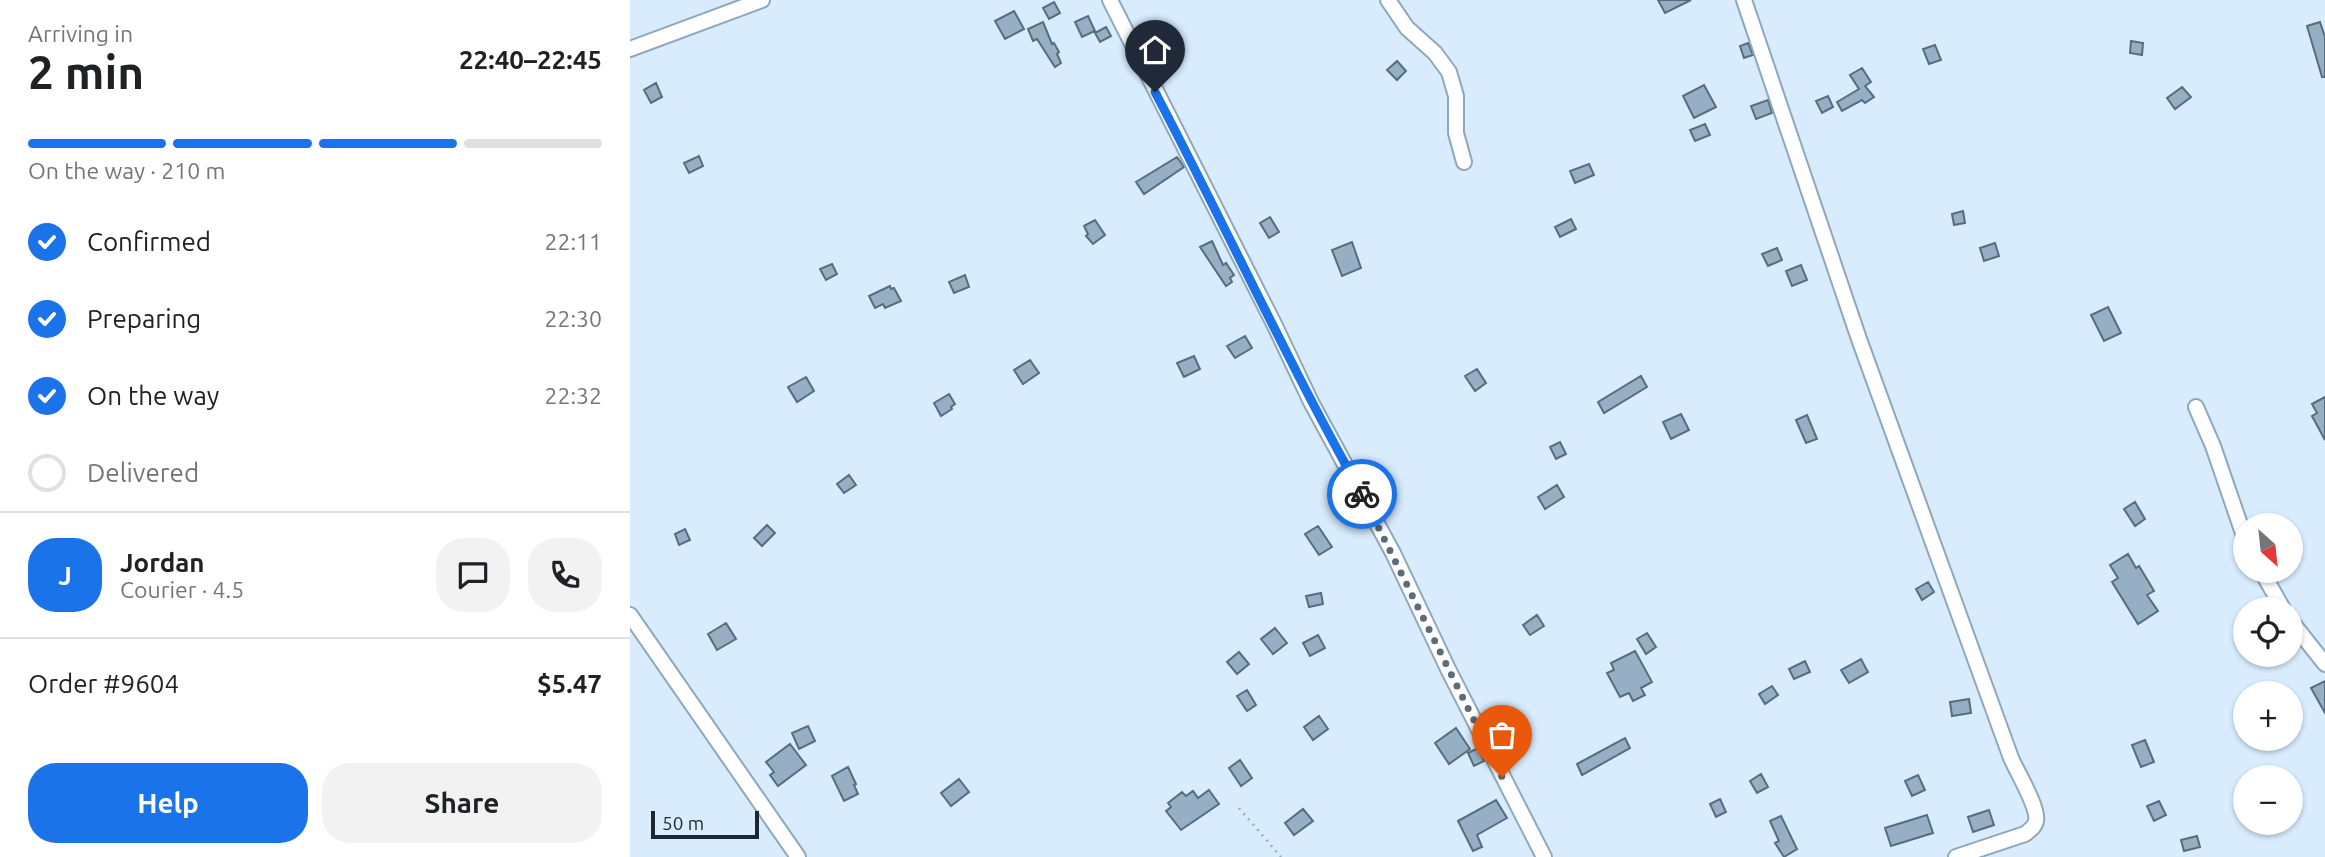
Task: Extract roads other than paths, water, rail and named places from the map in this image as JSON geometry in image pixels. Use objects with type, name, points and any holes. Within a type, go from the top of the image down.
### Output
[{"type":"street","points":[[630,49],[762,0]]},
{"type":"street","points":[[1110,0],[1311,402],[1393,553],[1448,669],[1544,857]]},
{"type":"street","points":[[1388,0],[1408,28],[1435,53],[1452,80],[1456,96],[1456,133],[1464,162]]},
{"type":"street","points":[[1744,0],[1888,421],[2011,758],[2035,810],[2037,820],[2025,834],[1956,857]]},
{"type":"street","points":[[2196,407],[2235,513]]},
{"type":"street","points":[[630,615],[798,857]]},
{"type":"street","points":[[2303,636],[2325,664]]}]
